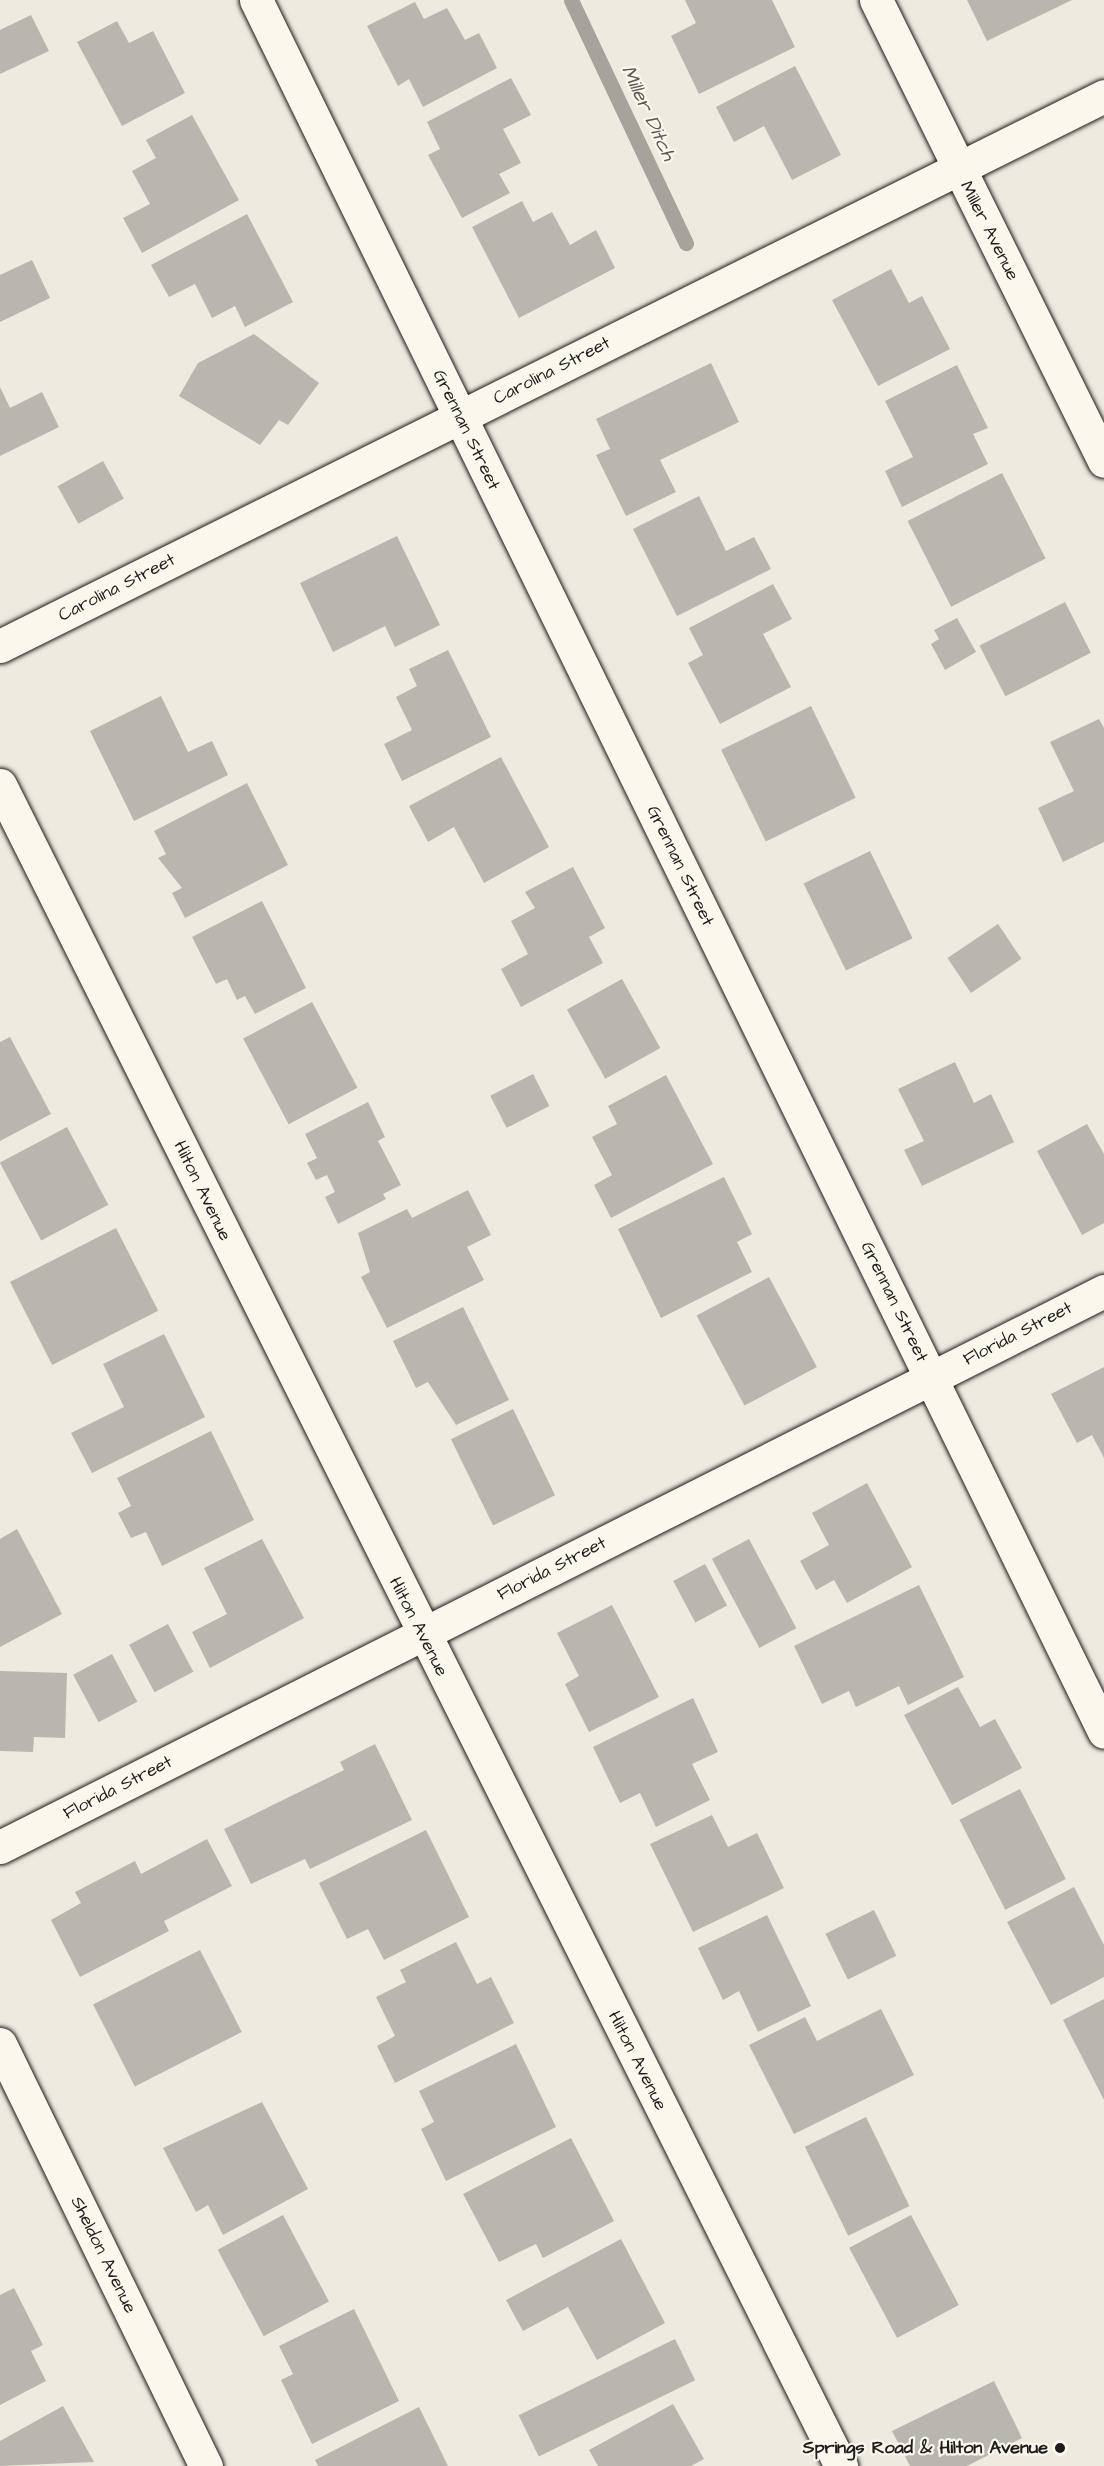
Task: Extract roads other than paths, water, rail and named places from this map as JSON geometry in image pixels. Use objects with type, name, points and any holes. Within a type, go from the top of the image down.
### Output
[{"type":"street","name":"Grennan Street","points":[[256,0],[1104,1732]]},
{"type":"street","name":"Miller Avenue","points":[[876,0],[957,169],[1104,461]]},
{"type":"street","name":"Carolina Street","points":[[0,646],[1104,96]]},
{"type":"street","name":"Hilton Avenue","points":[[0,785],[422,1635],[841,2466]]},
{"type":"street","name":"Florida Street","points":[[0,1847],[1104,1291]]},
{"type":"street","name":"Sheldon Avenue","points":[[0,2044],[206,2466]]},
{"type":"waterway","name":"Miller Ditch","points":[[571,0],[686,243]]},
{"type":"place","name":"Springs Road & Hilton Avenue","points":[[1060,2448]]}]
